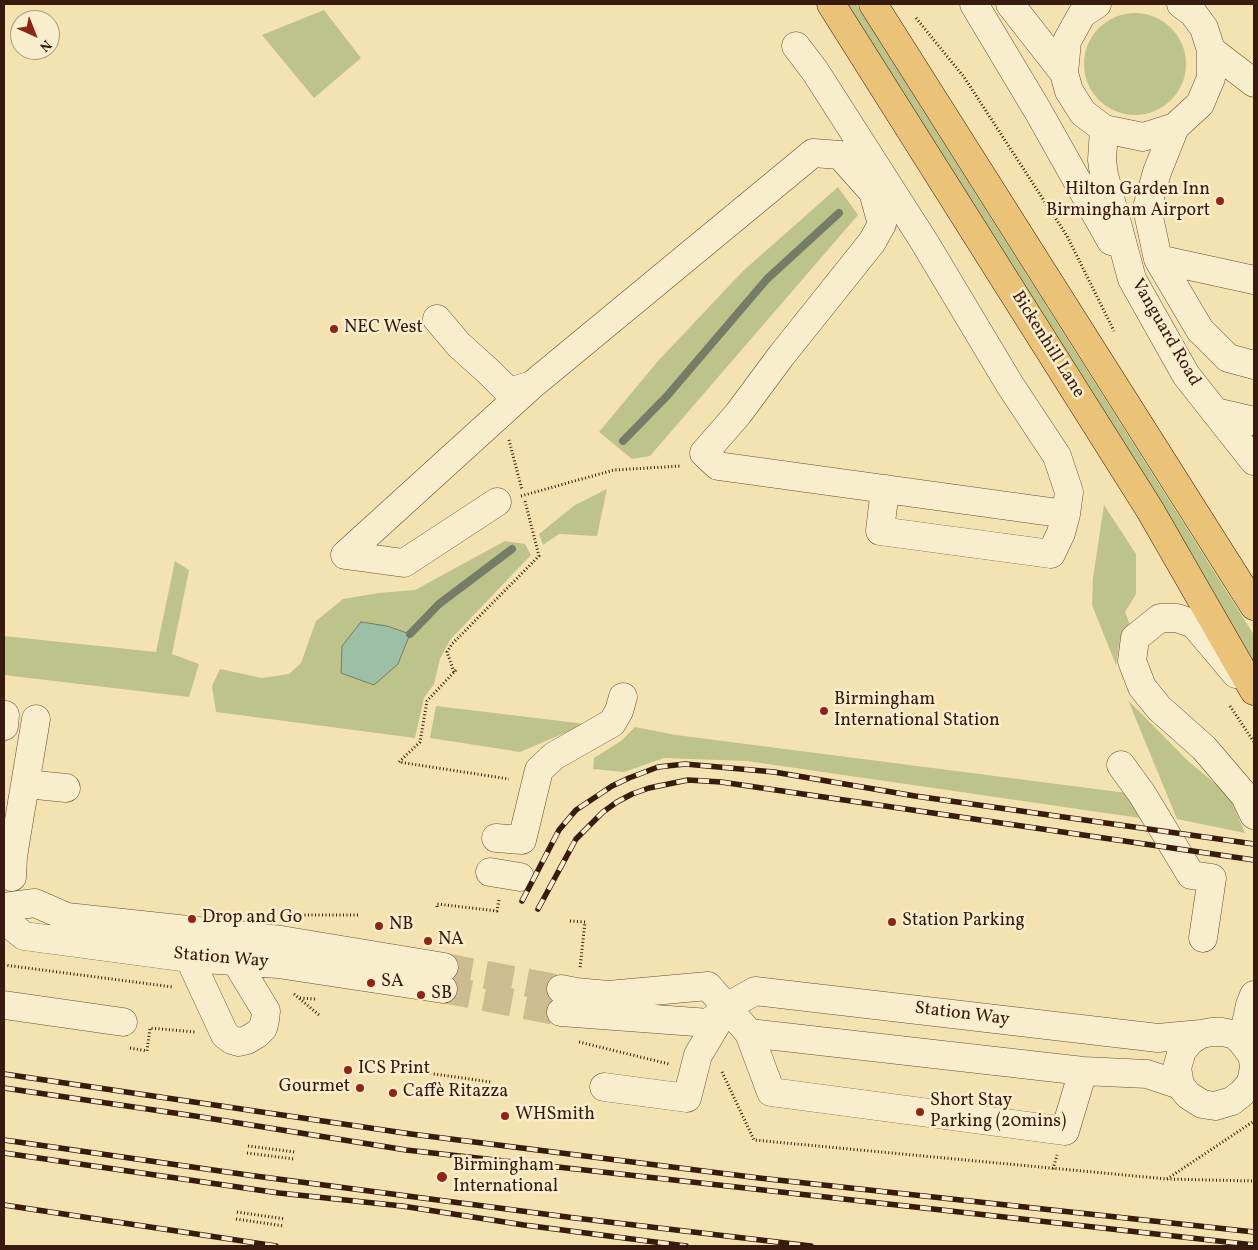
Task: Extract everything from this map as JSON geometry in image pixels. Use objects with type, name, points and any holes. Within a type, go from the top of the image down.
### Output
[{"type":"main road","name":"Bickenhill Lane","points":[[831,4],[1150,510],[1254,691]]},
{"type":"main road","name":"Bickenhill Lane","points":[[873,4],[1254,606]]},
{"type":"street","points":[[974,4],[1038,111],[1132,279]]},
{"type":"street","points":[[1010,4],[1064,73]]},
{"type":"street","points":[[1097,4],[1082,14],[1066,41],[1064,73],[1069,91],[1083,113],[1104,129],[1142,137],[1175,127]]},
{"type":"street","points":[[1190,7],[1204,28],[1211,50],[1211,78],[1200,104],[1175,127],[1157,172],[1147,208],[1158,259],[1200,330],[1228,358],[1254,365]]},
{"type":"street","points":[[796,46],[925,243],[1010,385],[1057,456],[1069,492],[1061,533],[1051,554],[880,530],[885,489]]},
{"type":"street","points":[[1211,50],[1254,83]]},
{"type":"street","name":"Vanguard Road","points":[[1104,129],[1102,160],[1104,176],[1132,279],[1186,375],[1254,461]]},
{"type":"street","points":[[496,502],[404,563],[345,555],[532,385],[813,152],[840,155],[872,192],[882,224],[872,242],[781,356],[738,414],[704,453],[718,466],[1066,514]]},
{"type":"street","points":[[1158,259],[1254,280]]},
{"type":"street","points":[[437,319],[459,345],[488,370],[509,392],[532,385]]},
{"type":"street","points":[[1215,412],[1254,421]]},
{"type":"street","points":[[1254,696],[1194,624],[1176,618],[1160,618],[1135,638],[1132,661],[1142,687],[1159,708],[1204,748],[1245,796],[1254,815]]},
{"type":"street","points":[[496,838],[522,840],[540,770],[554,756],[612,723],[620,712],[623,697]]},
{"type":"street","points":[[7,876],[13,856],[36,719]]},
{"type":"street","points":[[1121,765],[1142,794],[1191,875],[1212,878],[1203,938]]},
{"type":"street","points":[[26,784],[66,788]]},
{"type":"street","points":[[4,837],[12,800],[26,784]]},
{"type":"street","points":[[490,872],[520,877]]},
{"type":"street","name":"Station Way","points":[[4,907],[35,903],[68,917],[281,940],[444,978],[278,964],[227,968],[189,958],[24,936],[4,920]]},
{"type":"street","points":[[167,929],[184,948],[226,1035],[232,1040],[239,1042],[247,1040],[263,1028],[266,1020],[266,1011],[227,968],[208,933]]},
{"type":"street","name":"Station Way","points":[[561,1001],[708,1023],[727,1006],[755,991],[1158,1038],[1201,1034]]},
{"type":"street","points":[[1251,1068],[1235,1036],[1223,1032],[1201,1034],[1190,1040],[1182,1051],[1177,1068],[1180,1085],[1188,1095],[1202,1104],[1215,1106],[1232,1101],[1251,1068],[1250,1005],[1254,995]]},
{"type":"street","points":[[4,1005],[123,1022]]},
{"type":"street","points":[[604,1087],[687,1098],[698,1055],[727,1006],[749,1033],[771,1092],[1065,1131],[1083,1071]]},
{"type":"street","points":[[749,1033],[1083,1071],[1147,1074],[1180,1085]]},
{"type":"path","points":[[910,11],[964,77],[1067,236],[1118,340]]},
{"type":"path","points":[[420,742],[427,701],[455,672],[448,652],[452,644],[539,556],[501,413]]},
{"type":"path","points":[[524,496],[614,470],[694,465],[711,460]]},
{"type":"path","points":[[294,914],[358,915]]},
{"type":"path","points":[[300,998],[315,999]]},
{"type":"path","points":[[136,1049],[147,1050],[150,1028],[199,1032]]},
{"type":"path","points":[[570,1040],[669,1064]]},
{"type":"path","points":[[406,1070],[491,1082]]},
{"type":"path","points":[[722,1072],[754,1140],[1167,1179],[1254,1181]]},
{"type":"path","points":[[1167,1179],[1254,1121]]},
{"type":"path","points":[[248,1146],[295,1152]]},
{"type":"path","points":[[247,1153],[294,1159]]},
{"type":"path","points":[[237,1212],[285,1219]]},
{"type":"path","points":[[236,1219],[284,1226]]},
{"type":"shaded area","points":[[844,4],[856,4],[1254,635],[1254,676]]},
{"type":"shaded area","points":[[324,10],[361,58],[314,98],[262,35]]},
{"type":"shaded area","points":[[1135,13],[1155,17],[1171,28],[1182,44],[1186,64],[1182,84],[1171,100],[1155,111],[1135,115],[1115,111],[1099,100],[1088,84],[1084,64],[1088,44],[1099,28],[1115,17]]},
{"type":"shaded area","points":[[838,187],[858,215],[650,456],[632,459],[599,432],[658,361],[743,271]]},
{"type":"shaded area","points":[[607,489],[597,536],[559,534],[543,545],[539,534],[575,505]]},
{"type":"shaded area","points":[[1104,505],[1136,554],[1136,594],[1125,612],[1131,627],[1120,639],[1116,665],[1092,605],[1093,578]]},
{"type":"shaded area","points":[[505,541],[525,544],[531,555],[450,640],[440,659],[434,684],[424,698],[415,738],[216,712],[212,686],[220,669],[262,678],[289,674],[301,663],[316,621],[343,599],[415,590]]},
{"type":"shaded area","points":[[175,561],[189,570],[172,654],[199,664],[189,697],[4,675],[4,636],[156,652]]},
{"type":"shaded area","points":[[361,622],[387,626],[410,634],[398,664],[374,685],[341,673],[342,646]]},
{"type":"shaded area","points":[[1128,700],[1188,761],[1229,795],[1245,833],[1177,819]]},
{"type":"shaded area","points":[[436,706],[586,724],[520,752],[430,738]]},
{"type":"shaded area","points":[[635,727],[676,735],[1135,794],[1140,818],[747,761],[664,758],[624,772],[593,769],[594,758],[621,741]]},
{"type":"waterway","points":[[623,441],[667,396],[767,279],[839,213]]},
{"type":"waterway","points":[[410,634],[439,604],[512,549]]},
{"type":"tunnel","points":[[444,967],[561,989]]},
{"type":"tunnel","points":[[443,989],[561,1012]]},
{"type":"railway","points":[[522,901],[559,830],[576,810],[612,786],[629,778],[658,767],[685,764],[774,772],[915,796],[1254,844]]},
{"type":"railway","points":[[538,909],[576,839],[603,812],[632,794],[649,788],[688,780],[721,782],[1254,860]]},
{"type":"railway","points":[[4,1074],[411,1134],[759,1178],[1254,1232]]},
{"type":"railway","points":[[4,1088],[406,1150],[1254,1245]]},
{"type":"railway","points":[[4,1140],[255,1176],[575,1218],[811,1246]]},
{"type":"railway","points":[[4,1153],[279,1193],[402,1206],[524,1225],[686,1246]]},
{"type":"railway","points":[[4,1205],[276,1246]]},
{"type":"place","name":"Hilton Garden Inn Birmingham Airport","points":[[1220,201]]},
{"type":"place","name":"NEC West","points":[[334,329]]},
{"type":"place","name":"Birmingham International Station","points":[[824,711]]},
{"type":"place","name":"Drop and Go","points":[[192,919]]},
{"type":"place","name":"Station Parking","points":[[892,922]]},
{"type":"place","name":"NB","points":[[379,926]]},
{"type":"place","name":"NA","points":[[428,941]]},
{"type":"place","name":"SA","points":[[371,983]]},
{"type":"place","name":"SB","points":[[421,995]]},
{"type":"place","name":"ICS Print","points":[[348,1070]]},
{"type":"place","name":"Gourmet","points":[[360,1088]]},
{"type":"place","name":"Caffè Ritazza","points":[[393,1093]]},
{"type":"place","name":"Short Stay Parking (20mins)","points":[[920,1112]]},
{"type":"place","name":"WHSmith","points":[[505,1116]]},
{"type":"place","name":"Birmingham International","points":[[442,1177]]}]
